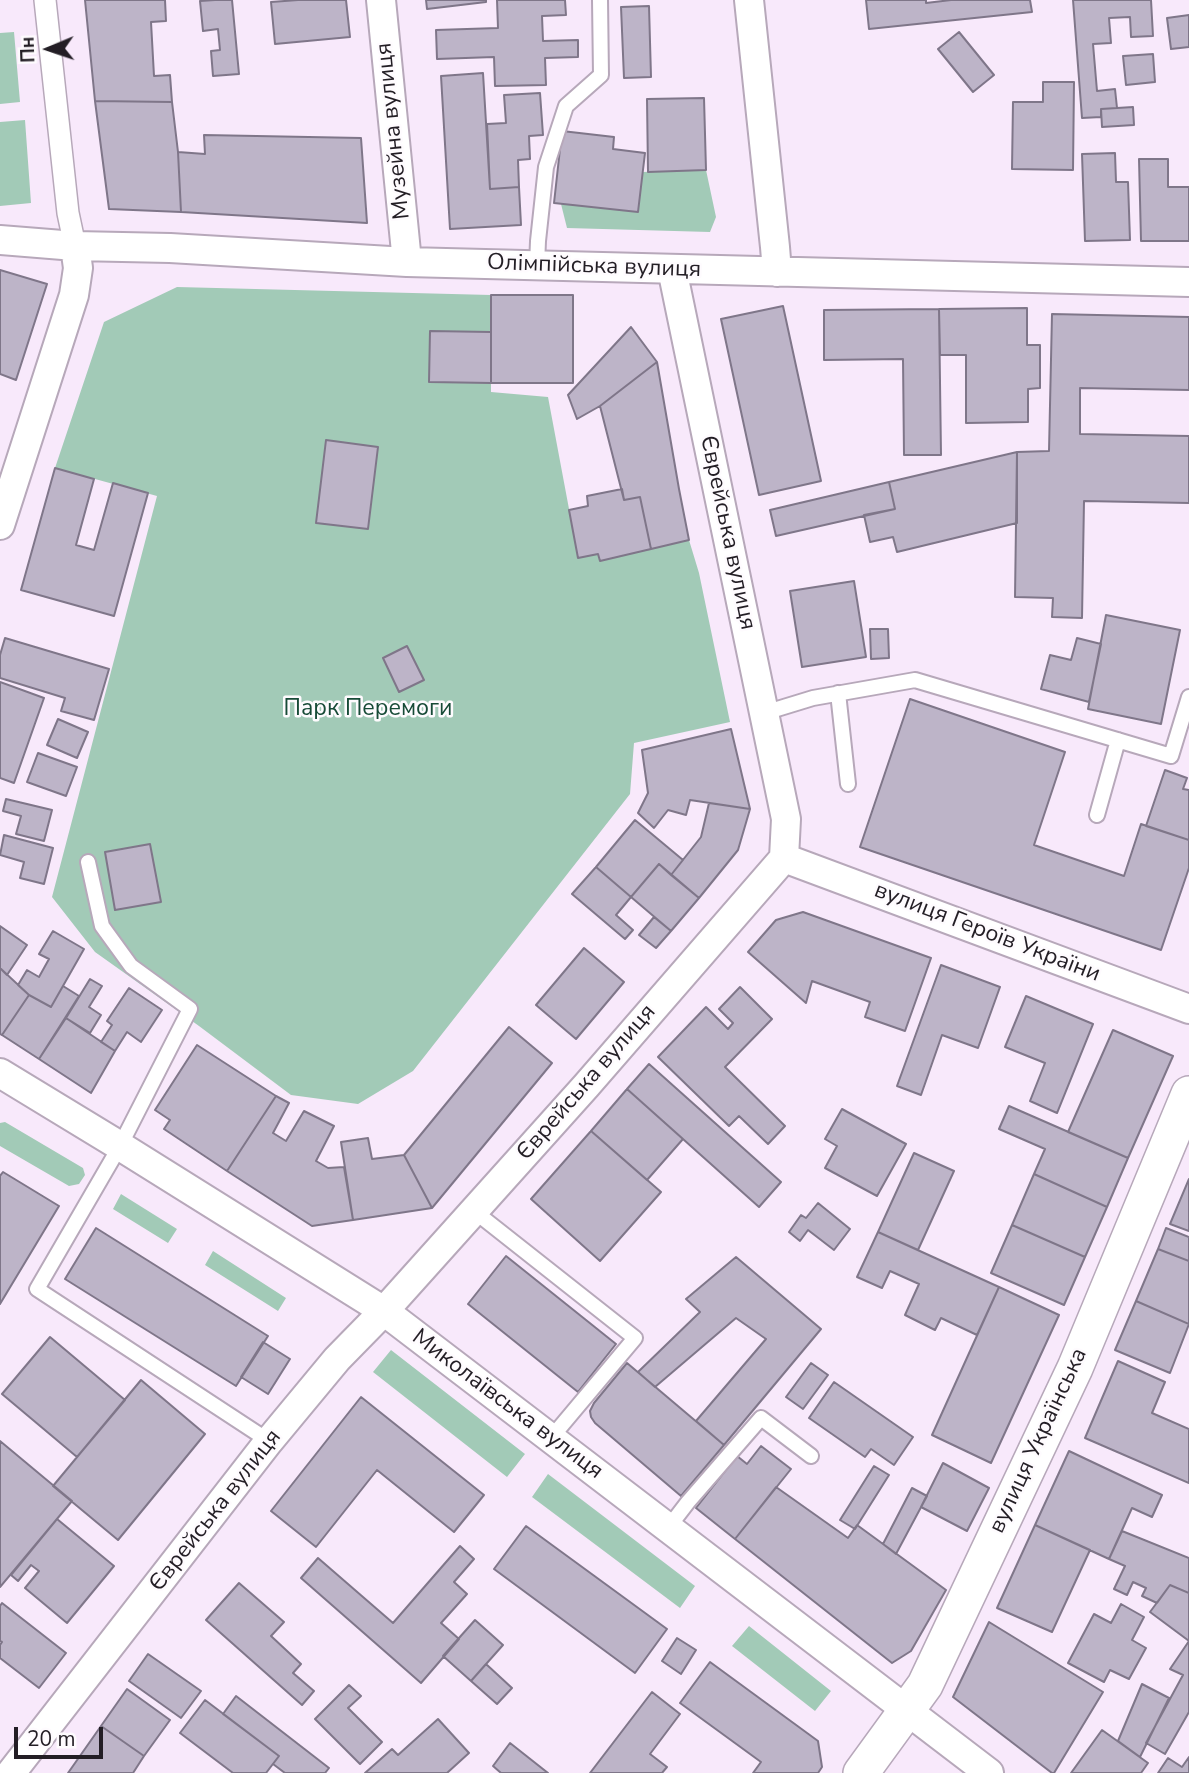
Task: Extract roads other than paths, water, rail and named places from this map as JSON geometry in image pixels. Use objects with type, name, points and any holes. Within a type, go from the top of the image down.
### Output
[{"type":"street","points":[[0,525],[74,295],[78,268],[68,213],[45,0]]},
{"type":"street","name":"Музейна вулиця","points":[[382,0],[407,262]]},
{"type":"street","points":[[749,0],[777,272]]},
{"type":"street","name":"Олімпійська вулиця","points":[[0,240],[407,262],[1189,282]]},
{"type":"street","name":"Єврейська вулиця","points":[[11,1773],[269,1441],[337,1359],[384,1311],[586,1086],[785,858],[786,819],[673,269]]},
{"type":"street","name":"вулиця Героїв України","points":[[785,858],[1189,1009]]},
{"type":"street","name":"Миколаївська вулиця","points":[[0,1073],[384,1311],[989,1773]]},
{"type":"street","name":"вулиця Українська","points":[[861,1773],[925,1685],[1075,1368],[1189,1094]]},
{"type":"lane","points":[[537,265],[547,167],[566,106],[600,75],[600,0]]},
{"type":"lane","points":[[764,713],[813,698],[915,680],[1171,756],[1189,697]]},
{"type":"lane","points":[[838,693],[848,784]]},
{"type":"lane","points":[[1097,816],[1118,740]]},
{"type":"lane","points":[[88,862],[102,926],[131,966],[190,1009],[120,1146],[37,1289],[269,1441]]},
{"type":"lane","points":[[474,1211],[635,1338],[551,1438]]},
{"type":"lane","points":[[668,1528],[761,1418],[811,1456]]},
{"type":"park label","name":"Парк Перемоги","points":[[368,709]]}]
